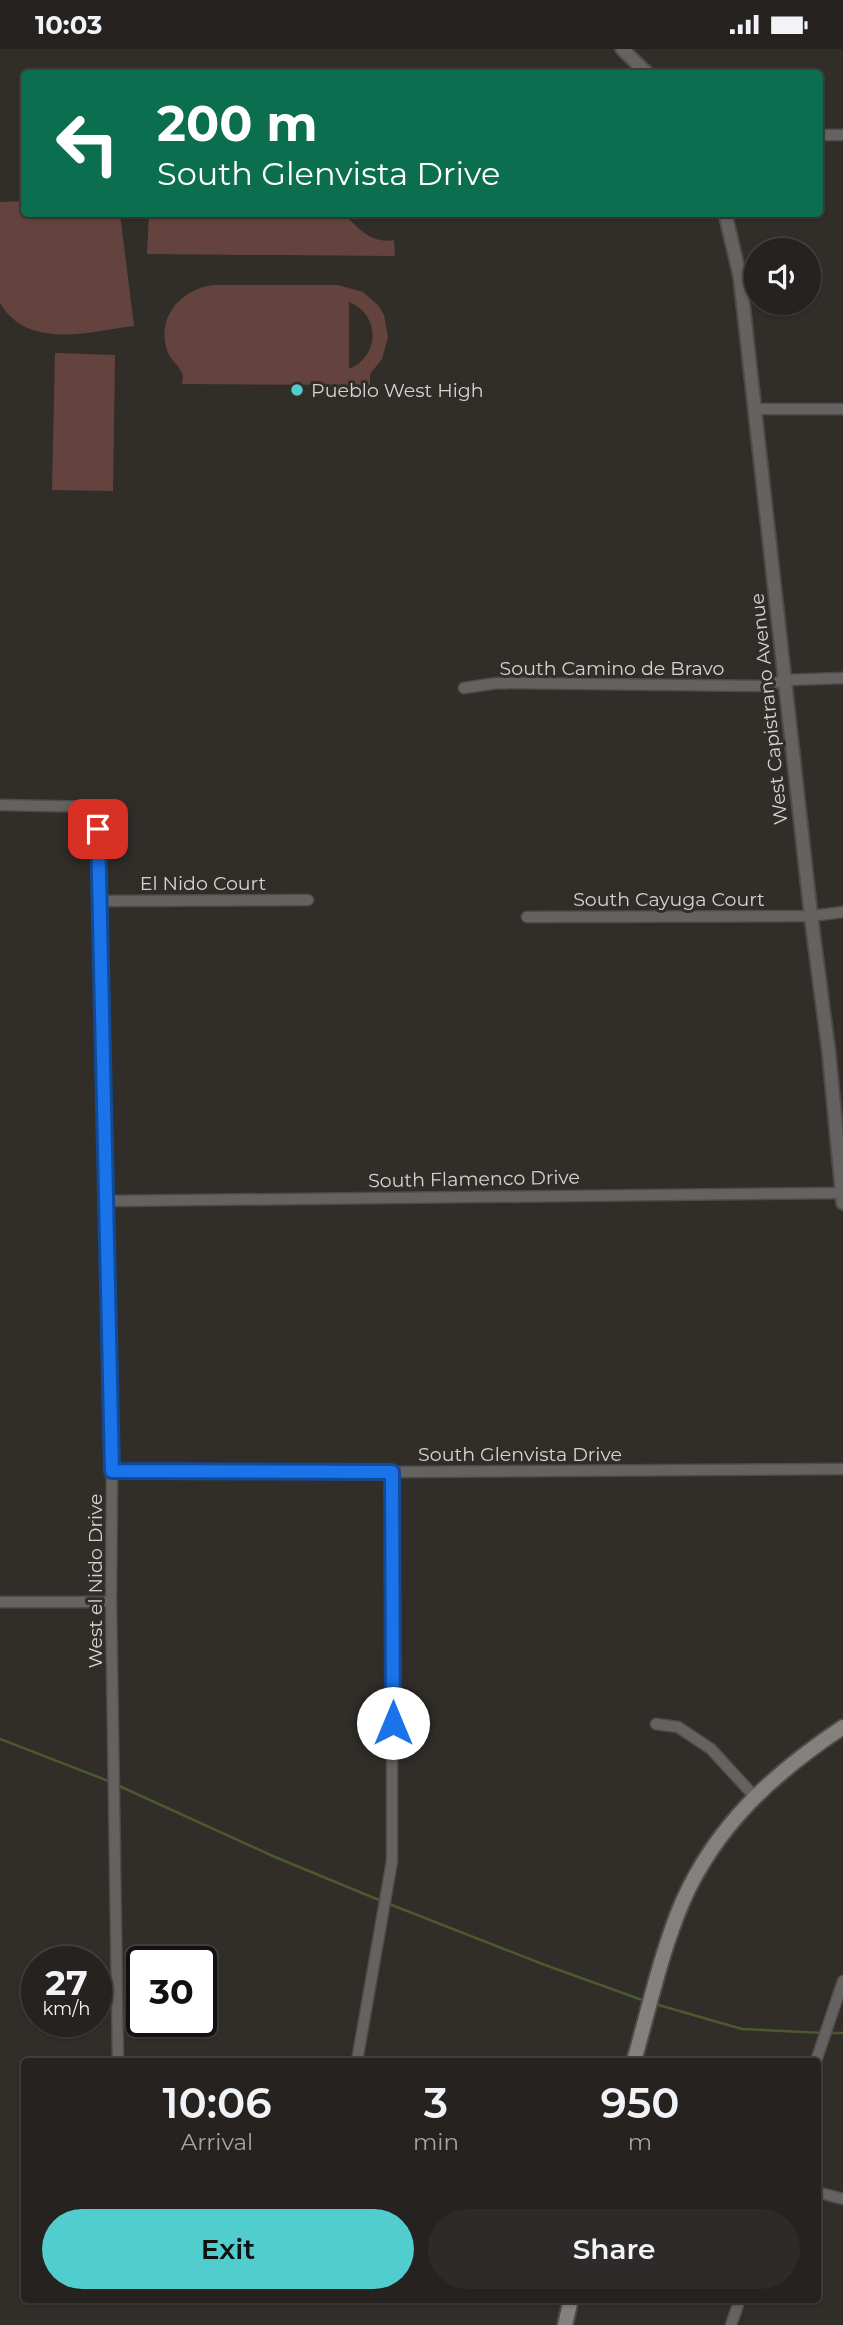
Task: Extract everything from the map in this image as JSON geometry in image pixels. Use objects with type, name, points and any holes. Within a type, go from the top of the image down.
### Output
[{"type":"main road","points":[[636,2058],[667,1942],[692,1884],[714,1845],[755,1797],[794,1761],[843,1727]]},
{"type":"main road","points":[[565,2325],[570,2303]]},
{"type":"street","points":[[622,49],[644,70]]},
{"type":"street","points":[[823,135],[843,135]]},
{"type":"street","name":"West Capistrano Avenue","points":[[726,217],[740,277],[811,916],[829,1054],[842,1198]]},
{"type":"street","points":[[755,409],[843,409]]},
{"type":"street","name":"South Camino de Bravo","points":[[464,688],[497,683],[763,686],[786,680],[843,678]]},
{"type":"street","name":"West el Nido Drive","points":[[0,805],[98,807],[112,1471],[111,1602],[118,2058]]},
{"type":"street","name":"El Nido Court","points":[[98,901],[309,899]]},
{"type":"street","name":"South Cayuga Court","points":[[527,917],[811,916],[843,912]]},
{"type":"street","name":"South Flamenco Drive","points":[[106,1201],[842,1198]]},
{"type":"street","name":"South Glenvista Drive","points":[[112,1471],[843,1469]]},
{"type":"street","points":[[358,2058],[392,1861],[392,1472]]},
{"type":"street","points":[[0,1602],[111,1602]]},
{"type":"street","points":[[656,1724],[678,1727],[711,1749],[755,1797]]},
{"type":"street","points":[[817,2058],[843,1981]]},
{"type":"street","points":[[821,2193],[843,2199]]},
{"type":"street","points":[[732,2325],[739,2303]]},
{"type":"shaded area","points":[[21,201],[21,217],[120,217],[134,326],[80,334],[43,333],[27,328],[12,318],[0,303],[0,202]]},
{"type":"shaded area","points":[[149,217],[347,217],[372,237],[394,240],[395,256],[147,254]]},
{"type":"shaded area","points":[[338,285],[363,292],[378,305],[384,315],[388,337],[382,359],[370,374],[370,385],[182,384],[182,373],[167,350],[165,326],[174,306],[182,298],[202,287]],"holes":[[[349,302],[367,316],[373,335],[367,355],[349,369]]]},
{"type":"shaded area","points":[[55,353],[115,355],[113,491],[52,490]]},
{"type":"waterway","points":[[0,1739],[111,1782]]},
{"type":"waterway","points":[[117,1785],[275,1857],[379,1900],[645,2001]]},
{"type":"waterway","points":[[655,2004],[742,2029],[823,2033]]},
{"type":"waterway","points":[[830,2033],[843,2033]]},
{"type":"place","name":"Pueblo West High","points":[[297,390]]},
{"type":"route","points":[[98,829],[112,1471],[392,1472],[393,1723]]}]
